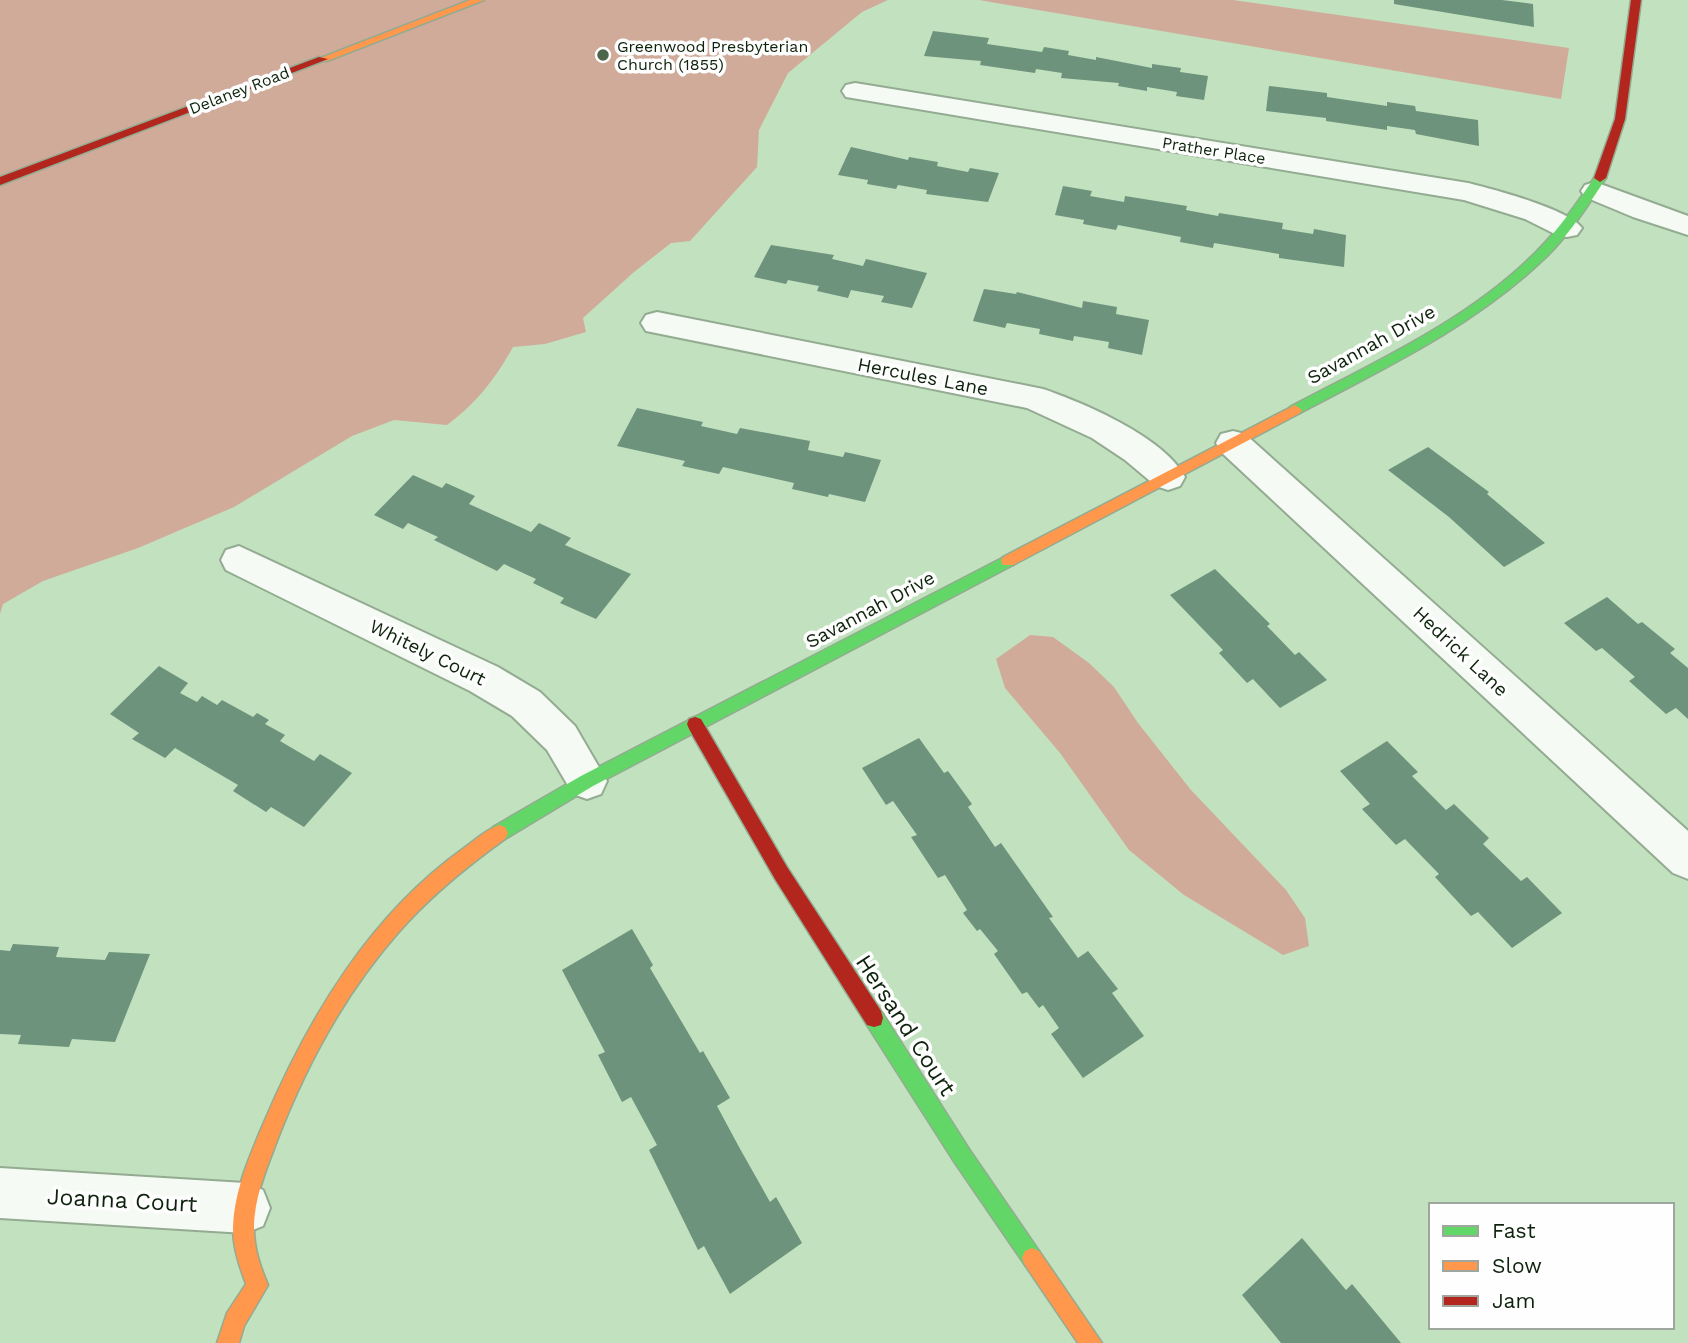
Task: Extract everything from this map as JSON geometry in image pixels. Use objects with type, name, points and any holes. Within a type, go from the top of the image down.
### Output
[{"type":"street","name":"Delaney Road","points":[[0,181],[479,0]]},
{"type":"street","name":"Savannah Drive","points":[[228,1343],[235,1321],[257,1285],[247,1265],[243,1242],[245,1208],[260,1158],[290,1080],[334,1002],[387,933],[444,875],[506,827],[587,781],[1233,443],[1460,320],[1525,269],[1567,229],[1595,191],[1620,129],[1636,0]]},
{"type":"street","name":"Prather Place","points":[[855,91],[1468,192],[1535,213],[1567,229]]},
{"type":"street","points":[[1595,191],[1688,226]]},
{"type":"street","name":"Hercules Lane","points":[[657,323],[1031,397],[1065,408],[1105,428],[1142,452],[1168,477]]},
{"type":"street","name":"Hedrick Lane","points":[[1233,443],[1688,859]]},
{"type":"street","name":"Whitely Court","points":[[239,559],[484,679],[526,704],[561,738],[587,781]]},
{"type":"street","name":"Hersand Court","points":[[695,724],[781,873],[962,1156],[1091,1343]]},
{"type":"street","name":"Joanna Court","points":[[0,1193],[245,1208]]},
{"type":"shaded area","points":[[0,0],[888,0],[862,12],[788,73],[759,130],[757,167],[690,241],[671,243],[583,318],[586,332],[545,344],[513,347],[485,390],[447,425],[394,420],[352,436],[234,507],[138,548],[43,581],[3,604],[0,614]]},
{"type":"shaded area","points":[[979,0],[1233,0],[1569,48],[1561,99]]},
{"type":"shaded area","points":[[1030,635],[1053,637],[1089,663],[1114,687],[1138,723],[1191,790],[1286,890],[1305,918],[1309,946],[1283,955],[1184,895],[1129,850],[1060,753],[1005,688],[996,659]]},
{"type":"building","points":[[1394,0],[1502,0],[1533,4],[1534,27],[1394,4]]},
{"type":"building","points":[[933,31],[989,38],[987,44],[1042,52],[1044,47],[1069,51],[1068,55],[1096,60],[1096,57],[1152,68],[1152,64],[1181,68],[1180,72],[1208,76],[1204,100],[1176,96],[1177,92],[1147,87],[1147,91],[1118,86],[1119,83],[1061,78],[1062,73],[1036,69],[1035,73],[980,65],[981,61],[924,56]]},
{"type":"building","points":[[1269,86],[1327,93],[1327,97],[1387,106],[1387,102],[1415,106],[1416,111],[1478,120],[1479,146],[1416,134],[1415,130],[1387,126],[1387,130],[1326,121],[1326,118],[1266,111]]},
{"type":"building","points":[[851,147],[908,160],[909,157],[938,162],[937,166],[968,172],[970,168],[999,173],[988,202],[926,194],[927,190],[898,185],[896,189],[867,184],[868,180],[838,175]]},
{"type":"building","points":[[1063,186],[1092,191],[1090,196],[1124,202],[1125,196],[1187,206],[1186,210],[1218,216],[1219,213],[1283,223],[1282,229],[1313,234],[1314,229],[1346,235],[1344,267],[1279,258],[1279,254],[1214,243],[1213,248],[1180,242],[1181,237],[1118,225],[1116,230],[1083,224],[1084,220],[1055,215]]},
{"type":"building","points":[[771,245],[834,255],[832,259],[863,266],[866,259],[927,273],[912,308],[881,302],[884,296],[851,290],[848,298],[817,291],[819,286],[788,280],[786,284],[754,277]]},
{"type":"building","points":[[984,289],[1017,292],[1082,308],[1083,301],[1117,307],[1116,314],[1149,320],[1142,355],[1108,348],[1109,342],[1074,336],[1073,341],[1039,334],[1040,329],[1007,323],[1005,328],[973,321]]},
{"type":"building","points":[[637,408],[703,422],[701,426],[737,434],[740,428],[810,441],[808,450],[843,457],[845,452],[881,460],[865,502],[792,489],[794,483],[723,467],[719,474],[682,466],[685,461],[617,446]]},
{"type":"building","points":[[1428,447],[1489,492],[1487,494],[1545,543],[1504,567],[1449,517],[1388,470]]},
{"type":"building","points":[[413,475],[442,488],[446,483],[475,496],[469,504],[531,532],[539,523],[571,538],[565,545],[631,574],[596,619],[560,603],[564,598],[533,583],[536,579],[504,564],[497,571],[434,540],[438,537],[408,523],[403,529],[374,515]]},
{"type":"building","points":[[1215,569],[1270,624],[1267,626],[1295,655],[1299,652],[1327,680],[1280,708],[1253,679],[1247,683],[1219,653],[1223,650],[1170,595]]},
{"type":"building","points":[[1607,597],[1638,624],[1642,622],[1675,649],[1670,653],[1688,668],[1688,719],[1676,708],[1666,714],[1629,681],[1635,677],[1602,648],[1596,651],[1564,623]]},
{"type":"building","points":[[159,666],[188,683],[180,693],[197,702],[202,696],[217,705],[222,700],[253,717],[257,713],[269,720],[265,724],[285,735],[280,741],[314,761],[320,754],[352,773],[304,827],[271,807],[266,812],[233,791],[238,785],[175,748],[165,758],[132,739],[139,733],[110,714]]},
{"type":"building","points":[[919,738],[944,773],[948,771],[972,804],[968,807],[995,847],[1001,843],[1078,958],[1088,951],[1118,989],[1112,993],[1144,1036],[1083,1078],[1051,1034],[1059,1028],[1043,1005],[1039,1008],[1027,992],[1022,994],[994,954],[998,951],[963,913],[967,910],[945,875],[938,878],[911,837],[917,835],[893,801],[886,805],[862,768]]},
{"type":"building","points":[[1387,741],[1418,772],[1412,776],[1446,810],[1454,804],[1489,838],[1483,844],[1521,881],[1527,877],[1562,913],[1512,948],[1478,912],[1471,916],[1435,877],[1439,874],[1405,839],[1396,845],[1362,809],[1370,804],[1340,771]]},
{"type":"building","points":[[632,929],[653,965],[650,968],[730,1098],[717,1106],[739,1147],[770,1202],[776,1197],[802,1243],[730,1294],[704,1246],[698,1250],[649,1150],[657,1145],[631,1097],[622,1102],[598,1055],[605,1052],[562,970]]},
{"type":"building","points":[[13,944],[59,947],[56,957],[105,960],[109,952],[150,954],[115,1042],[72,1039],[69,1047],[18,1044],[21,1035],[0,1034],[0,950],[10,951]]},
{"type":"building","points":[[1302,1238],[1346,1290],[1352,1284],[1401,1343],[1281,1343],[1242,1295]]},
{"type":"traffic: fast","points":[[1295,410],[1424,341],[1505,287],[1541,255],[1573,219],[1600,178]]},
{"type":"traffic: fast","points":[[499,833],[587,781],[1008,561]]},
{"type":"traffic: fast","points":[[874,1018],[962,1156],[1032,1258]]},
{"type":"traffic: slow","points":[[323,59],[479,0]]},
{"type":"traffic: slow","points":[[1008,561],[1295,410]]},
{"type":"traffic: slow","points":[[228,1343],[235,1321],[257,1285],[245,1245],[244,1226],[250,1189],[270,1132],[310,1045],[361,964],[391,927],[460,861],[499,833]]},
{"type":"traffic: slow","points":[[1032,1258],[1091,1343]]},
{"type":"traffic: jam","points":[[1600,178],[1620,119],[1636,0]]},
{"type":"traffic: jam","points":[[0,181],[323,59]]},
{"type":"traffic: jam","points":[[695,724],[781,873],[874,1018]]},
{"type":"place","name":"Greenwood Presbyterian Church (1855)","points":[[603,55]]}]
